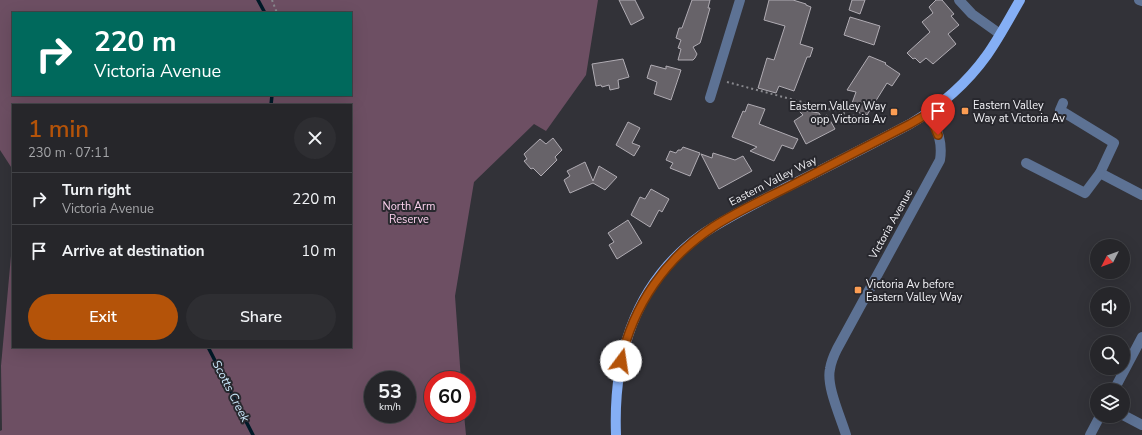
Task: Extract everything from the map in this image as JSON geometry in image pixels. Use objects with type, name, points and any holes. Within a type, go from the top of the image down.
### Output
[{"type":"main road","name":"Eastern Valley Way","points":[[616,435],[617,386],[626,338],[637,312],[656,281],[677,256],[700,236],[730,217],[929,113],[978,67],[1020,0]]},
{"type":"street","points":[[710,98],[740,0]]},
{"type":"street","points":[[959,0],[972,14],[1000,34]]},
{"type":"street","points":[[1026,163],[1085,193],[1100,173],[1114,143],[1060,110],[1063,103]]},
{"type":"street","name":"Victoria Avenue","points":[[846,435],[829,379],[829,370],[838,349],[940,160],[942,149],[940,139],[929,113]]},
{"type":"street","points":[[1100,173],[1142,195]]},
{"type":"street","points":[[1118,383],[1142,337]]},
{"type":"street","points":[[1130,419],[1142,425]]},
{"type":"street","points":[[1090,435],[1096,423]]},
{"type":"path","points":[[272,0],[277,12]]},
{"type":"path","points":[[716,79],[877,122]]},
{"type":"green space","name":"North Arm Reserve","points":[[0,0],[598,0],[586,75],[546,131],[534,124],[474,182],[455,296],[460,371],[424,371],[424,423],[465,423],[466,435],[0,435],[0,431],[2,430],[1,366],[12,245],[12,348],[352,348],[352,104],[12,104],[12,168],[0,150]]},
{"type":"building","points":[[619,0],[635,0],[644,18],[631,25]]},
{"type":"building","points":[[692,0],[710,0],[708,8],[710,8],[700,43],[693,47],[697,54],[695,58],[693,60],[678,60],[681,49],[678,48],[681,40],[676,38],[679,28],[682,28]]},
{"type":"building","points":[[769,0],[793,0],[811,7],[800,44],[813,48],[810,57],[807,57],[794,91],[779,86],[776,93],[758,88],[767,58],[774,60],[785,26],[764,20]]},
{"type":"building","points":[[852,0],[865,0],[860,14],[849,10]]},
{"type":"building","points":[[936,0],[942,0],[954,14],[951,16],[959,25],[948,34],[956,44],[933,64],[926,58],[920,63],[907,53],[930,32],[922,22],[933,13],[929,7]]},
{"type":"building","points":[[850,17],[880,26],[874,45],[844,35]]},
{"type":"building","points":[[869,56],[886,63],[885,64],[900,74],[892,86],[887,83],[867,115],[864,113],[863,115],[851,106],[856,92],[847,90]]},
{"type":"building","points":[[623,59],[629,77],[618,80],[619,88],[610,90],[609,85],[602,87],[601,85],[596,86],[592,64]]},
{"type":"building","points":[[651,65],[666,69],[666,66],[681,70],[671,100],[654,94],[657,82],[647,78]]},
{"type":"building","points":[[748,104],[765,109],[759,124],[798,139],[793,149],[782,145],[774,161],[750,151],[757,147],[732,137],[743,111],[745,112]]},
{"type":"building","points":[[797,109],[819,113],[822,118],[827,115],[835,129],[806,144],[794,121],[803,115]]},
{"type":"building","points":[[628,122],[640,128],[632,143],[640,146],[634,156],[616,145]]},
{"type":"building","points":[[553,138],[562,150],[555,157],[557,160],[541,176],[533,168],[531,169],[524,161],[527,159],[524,154],[540,139],[546,144]]},
{"type":"building","points":[[683,147],[700,153],[690,176],[670,168],[673,163],[666,160],[670,151],[676,153]]},
{"type":"building","points":[[713,153],[735,160],[743,156],[752,171],[719,189],[701,154],[712,158]]},
{"type":"building","points":[[585,162],[593,181],[599,166],[617,177],[605,190],[593,183],[570,193],[564,180],[570,176],[567,171]]},
{"type":"building","points":[[651,189],[669,199],[662,212],[659,210],[650,227],[631,215],[640,197],[645,199]]},
{"type":"building","points":[[628,220],[642,243],[617,259],[609,245],[614,242],[608,233]]},
{"type":"waterway","name":"Scotts Creek","points":[[258,0],[264,12]]},
{"type":"waterway","name":"Scotts Creek","points":[[271,104],[272,96]]},
{"type":"waterway","name":"Scotts Creek","points":[[209,348],[253,435]]},
{"type":"place","name":"Eastern Valley Way at Victoria Av","points":[[965,111]]},
{"type":"place","name":"Eastern Valley Way opp Victoria Av","points":[[894,112]]},
{"type":"place","name":"Victoria Av before Eastern Valley Way","points":[[858,290]]},
{"type":"route","points":[[621,361],[626,338],[637,312],[653,286],[677,256],[714,226],[929,113],[938,131],[938,135]]}]
